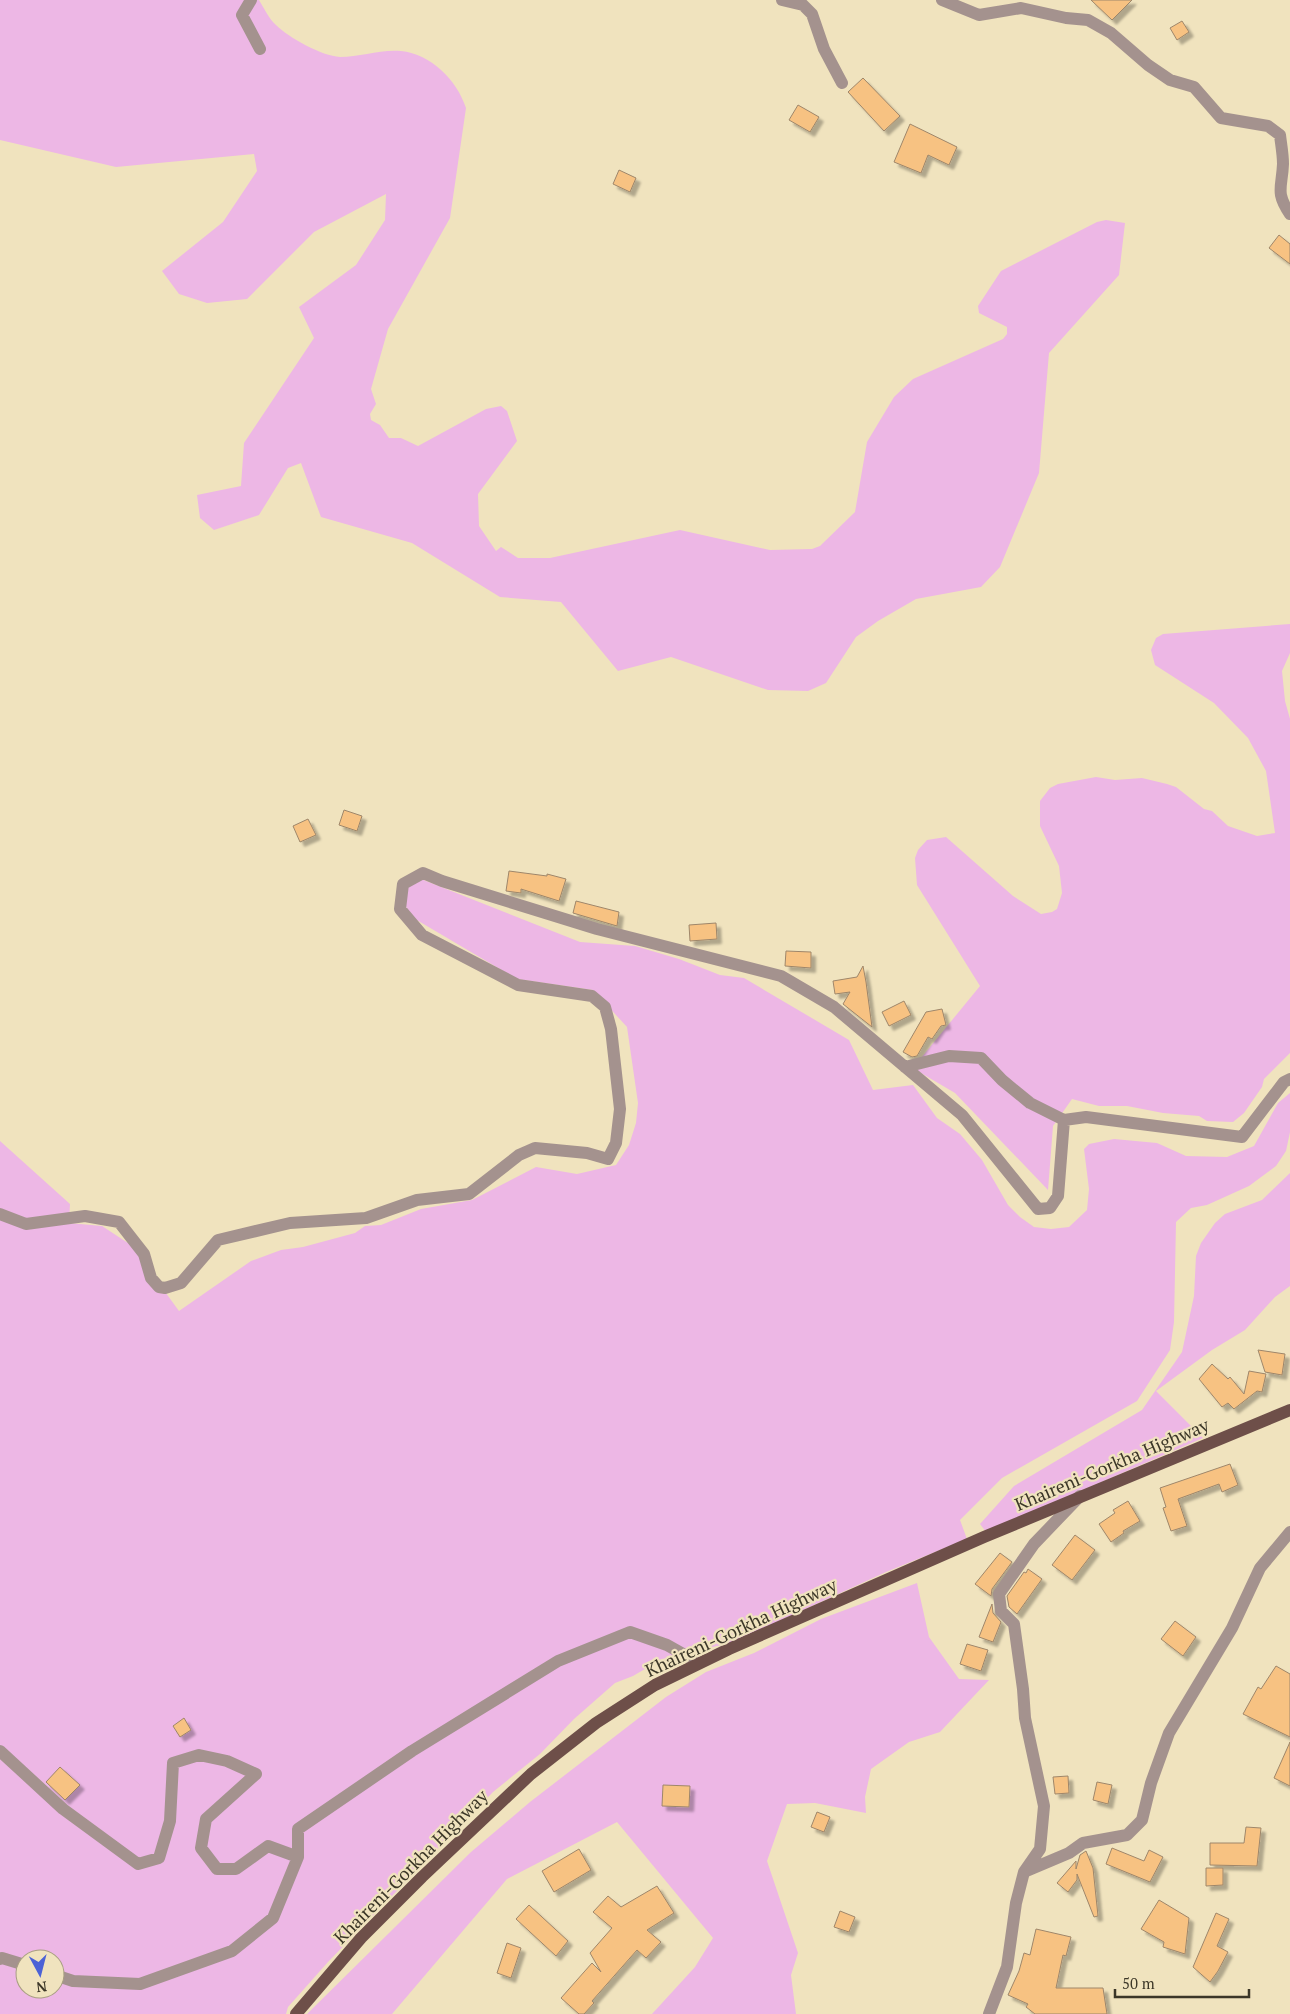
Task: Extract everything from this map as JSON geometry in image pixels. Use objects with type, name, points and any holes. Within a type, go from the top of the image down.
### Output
[{"type":"main road","name":"Khaireni-Gorkha Highway","points":[[296,2014],[368,1931],[422,1877],[532,1774],[596,1723],[655,1684],[1080,1496],[1290,1410]]},
{"type":"street","points":[[251,0],[242,15],[260,49]]},
{"type":"street","points":[[782,0],[805,3],[812,14],[824,49],[842,83]]},
{"type":"street","points":[[942,0],[979,15],[1023,4],[1066,18],[1088,20],[1111,33],[1148,65],[1170,80],[1194,87],[1221,118],[1268,126],[1280,135],[1283,163],[1280,185],[1281,201],[1290,214]]},
{"type":"street","points":[[0,1214],[26,1224],[85,1216],[119,1222],[144,1254],[151,1278],[159,1287],[165,1288],[180,1283],[218,1240],[290,1223],[366,1218],[417,1200],[469,1194],[519,1155],[535,1148],[587,1153],[608,1159],[616,1143],[620,1109],[611,1029],[605,1007],[592,996],[518,985],[422,935],[400,909],[403,884],[423,873],[442,882],[597,929],[781,976],[834,1007],[962,1115],[1038,1209],[1050,1208],[1058,1196],[1064,1120]]},
{"type":"street","points":[[905,1067],[949,1056],[981,1058],[1002,1080],[1030,1103],[1064,1120],[1086,1117],[1242,1137],[1284,1082],[1290,1078]]},
{"type":"street","points":[[989,2014],[1007,1967],[1016,1903],[1024,1872],[1040,1849],[1044,1806],[1025,1718],[1014,1624],[1001,1611],[999,1594],[1034,1544],[1080,1496]]},
{"type":"street","points":[[1024,1872],[1069,1853],[1083,1844],[1127,1835],[1142,1820],[1150,1783],[1169,1733],[1227,1636],[1260,1568],[1290,1532]]},
{"type":"street","points":[[65,1978],[73,1981],[140,1984],[232,1951],[273,1918],[298,1857],[298,1829],[412,1751],[558,1661],[630,1632],[667,1645],[699,1663]]},
{"type":"street","points":[[0,1751],[63,1809],[138,1864],[159,1858],[170,1821],[173,1763],[199,1755],[227,1761],[256,1774],[206,1819],[201,1848],[217,1869],[236,1869],[268,1846],[298,1857]]},
{"type":"street","points":[[0,1959],[15,1962]]},
{"type":"shaded area","points":[[0,0],[259,0],[276,25],[315,50],[340,57],[393,51],[412,53],[432,63],[449,78],[466,108],[450,218],[388,329],[371,389],[376,404],[370,414],[371,420],[380,425],[389,438],[401,438],[418,446],[486,409],[501,406],[507,411],[517,441],[478,494],[479,526],[496,551],[501,547],[518,558],[550,558],[680,530],[770,550],[812,549],[820,546],[855,512],[867,442],[894,397],[913,379],[1003,339],[1007,334],[1007,327],[979,313],[978,306],[1001,271],[1097,222],[1106,220],[1125,223],[1119,275],[1049,353],[1039,473],[1000,567],[981,587],[916,599],[878,621],[856,637],[826,683],[808,691],[768,690],[671,657],[618,671],[561,602],[500,597],[412,543],[321,517],[301,463],[288,468],[259,515],[214,530],[200,518],[197,495],[241,486],[244,443],[314,338],[299,307],[356,265],[385,220],[386,194],[314,232],[247,299],[207,303],[179,294],[162,271],[223,222],[257,171],[254,154],[116,167],[0,140]]},
{"type":"shaded area","points":[[1290,624],[1290,653],[1282,671],[1285,701],[1290,719],[1290,1053],[1264,1079],[1262,1087],[1244,1113],[1233,1122],[1207,1121],[1199,1116],[1163,1113],[1127,1106],[1099,1106],[1072,1099],[1053,1126],[1048,1190],[955,1093],[904,1063],[921,1058],[980,986],[917,885],[915,858],[918,850],[927,840],[946,837],[1013,896],[1041,914],[1057,909],[1062,893],[1059,866],[1040,826],[1040,801],[1050,788],[1058,784],[1096,777],[1115,780],[1142,778],[1176,787],[1204,809],[1212,811],[1228,826],[1257,836],[1275,833],[1266,771],[1248,738],[1214,703],[1155,665],[1151,650],[1156,638],[1163,634]]},
{"type":"shaded area","points":[[421,879],[580,942],[635,946],[679,959],[720,975],[744,978],[849,1040],[873,1090],[913,1085],[937,1118],[960,1134],[982,1160],[1008,1205],[1034,1227],[1051,1229],[1069,1227],[1087,1210],[1089,1189],[1084,1149],[1089,1144],[1114,1139],[1157,1143],[1186,1156],[1227,1157],[1254,1146],[1278,1103],[1290,1093],[1290,1132],[1286,1151],[1276,1166],[1249,1186],[1207,1205],[1191,1208],[1176,1222],[1174,1322],[1170,1350],[1137,1401],[1002,1478],[960,1520],[967,1539],[886,1572],[734,1642],[662,1659],[633,1676],[615,1683],[574,1719],[540,1754],[493,1792],[328,1962],[288,2007],[286,2014],[0,2014],[0,1141],[70,1204],[69,1223],[102,1226],[131,1245],[179,1311],[251,1261],[281,1250],[303,1247],[355,1233],[365,1226],[381,1225],[421,1209],[472,1200],[536,1167],[577,1174],[616,1165],[629,1145],[636,1123],[638,1103],[627,1027],[593,990],[517,979],[415,919],[406,907],[406,887]]},
{"type":"shaded area","points":[[1290,1173],[1290,1286],[1275,1297],[1245,1330],[1212,1350],[1156,1391],[1203,1438],[986,1532],[980,1524],[1014,1486],[1142,1410],[1182,1352],[1194,1296],[1196,1256],[1201,1243],[1215,1223],[1225,1214],[1262,1200]]},
{"type":"shaded area","points":[[917,1583],[929,1637],[959,1679],[989,1680],[940,1732],[909,1742],[871,1769],[865,1797],[866,1813],[815,1803],[787,1804],[767,1861],[798,1953],[791,1975],[796,2014],[652,2014],[695,1967],[713,1938],[617,1822],[507,1879],[392,2014],[307,2014],[471,1852],[530,1802],[666,1697],[706,1672],[754,1653],[821,1619]]},
{"type":"building","points":[[1091,0],[1132,0],[1112,20]]},
{"type":"building","points":[[1182,21],[1189,32],[1177,40],[1170,28]]},
{"type":"building","points":[[863,78],[900,116],[884,131],[848,92]]},
{"type":"building","points":[[798,105],[819,117],[810,132],[789,120]]},
{"type":"building","points":[[910,124],[957,147],[949,165],[928,155],[921,173],[894,162]]},
{"type":"building","points":[[619,170],[636,178],[630,192],[613,184]]},
{"type":"building","points":[[1279,235],[1290,244],[1290,264],[1269,248]]},
{"type":"building","points":[[344,810],[362,816],[357,831],[339,825]]},
{"type":"building","points":[[308,819],[316,835],[300,842],[293,826]]},
{"type":"building","points":[[509,871],[547,876],[547,874],[566,879],[559,901],[521,889],[521,893],[506,891]]},
{"type":"building","points":[[576,901],[619,912],[617,926],[573,913]]},
{"type":"building","points":[[716,923],[717,939],[690,941],[689,925]]},
{"type":"building","points":[[786,951],[811,952],[811,968],[785,966]]},
{"type":"building","points":[[863,966],[872,1027],[843,1004],[850,992],[835,994],[833,981],[857,977]]},
{"type":"building","points":[[904,1001],[911,1015],[889,1026],[882,1012]]},
{"type":"building","points":[[942,1009],[946,1025],[941,1026],[932,1039],[928,1037],[917,1056],[912,1057],[903,1052],[926,1012]]},
{"type":"building","points":[[1258,1350],[1285,1354],[1282,1375],[1265,1372]]},
{"type":"building","points":[[1212,1364],[1228,1379],[1230,1377],[1244,1394],[1249,1371],[1266,1374],[1262,1392],[1257,1391],[1234,1409],[1228,1403],[1222,1407],[1199,1379]]},
{"type":"building","points":[[1230,1464],[1238,1485],[1222,1492],[1219,1484],[1178,1499],[1187,1526],[1171,1531],[1163,1508],[1166,1507],[1160,1488]]},
{"type":"building","points":[[1128,1501],[1140,1521],[1123,1531],[1124,1533],[1111,1542],[1099,1524],[1115,1513],[1113,1510]]},
{"type":"building","points":[[1075,1535],[1095,1550],[1072,1580],[1052,1565]]},
{"type":"building","points":[[1000,1553],[1012,1562],[992,1589],[991,1596],[975,1584]]},
{"type":"building","points":[[1028,1569],[1042,1579],[1017,1614],[1009,1607],[1007,1596]]},
{"type":"building","points":[[992,1604],[993,1613],[1001,1622],[993,1642],[979,1637]]},
{"type":"building","points":[[1175,1621],[1196,1637],[1183,1656],[1161,1639]]},
{"type":"building","points":[[967,1644],[988,1650],[981,1671],[960,1664]]},
{"type":"building","points":[[1276,1666],[1290,1674],[1290,1737],[1243,1714],[1258,1687],[1261,1689]]},
{"type":"building","points":[[184,1718],[191,1730],[180,1737],[173,1726]]},
{"type":"building","points":[[1290,1742],[1290,1786],[1274,1778]]},
{"type":"building","points":[[60,1767],[80,1785],[65,1800],[46,1782]]},
{"type":"building","points":[[1068,1776],[1069,1793],[1055,1794],[1053,1777]]},
{"type":"building","points":[[1097,1782],[1112,1785],[1108,1804],[1093,1800]]},
{"type":"building","points":[[663,1785],[690,1786],[689,1807],[662,1806]]},
{"type":"building","points":[[817,1812],[830,1817],[824,1832],[811,1827]]},
{"type":"building","points":[[1246,1827],[1261,1828],[1257,1866],[1210,1865],[1210,1843],[1244,1843]]},
{"type":"building","points":[[1112,1848],[1144,1861],[1149,1850],[1163,1857],[1150,1882],[1106,1864]]},
{"type":"building","points":[[579,1849],[591,1870],[554,1892],[542,1871]]},
{"type":"building","points":[[1086,1851],[1093,1868],[1098,1916],[1094,1917],[1077,1874],[1077,1880],[1068,1892],[1057,1883],[1076,1861],[1076,1869],[1080,1855]]},
{"type":"building","points":[[1206,1868],[1223,1868],[1223,1885],[1206,1886]]},
{"type":"building","points":[[657,1886],[674,1913],[647,1930],[661,1942],[646,1958],[637,1950],[592,2001],[594,2003],[584,2014],[579,2014],[561,1998],[592,1963],[601,1972],[590,1953],[612,1928],[593,1912],[608,1896],[621,1907]]},
{"type":"building","points":[[1159,1900],[1189,1918],[1185,1954],[1163,1947],[1164,1942],[1141,1929]]},
{"type":"building","points":[[529,1905],[568,1941],[556,1956],[516,1919]]},
{"type":"building","points":[[840,1911],[855,1917],[849,1932],[834,1927]]},
{"type":"building","points":[[1216,1913],[1229,1919],[1217,1946],[1228,1952],[1210,1982],[1193,1967]]},
{"type":"building","points":[[1036,1929],[1071,1937],[1066,1956],[1063,1955],[1056,1988],[1103,1988],[1107,2014],[1035,2014],[1026,2007],[1028,2004],[1008,1995],[1019,1971],[1024,1953],[1030,1955]]},
{"type":"building","points":[[507,1943],[521,1948],[511,1978],[497,1973]]}]
